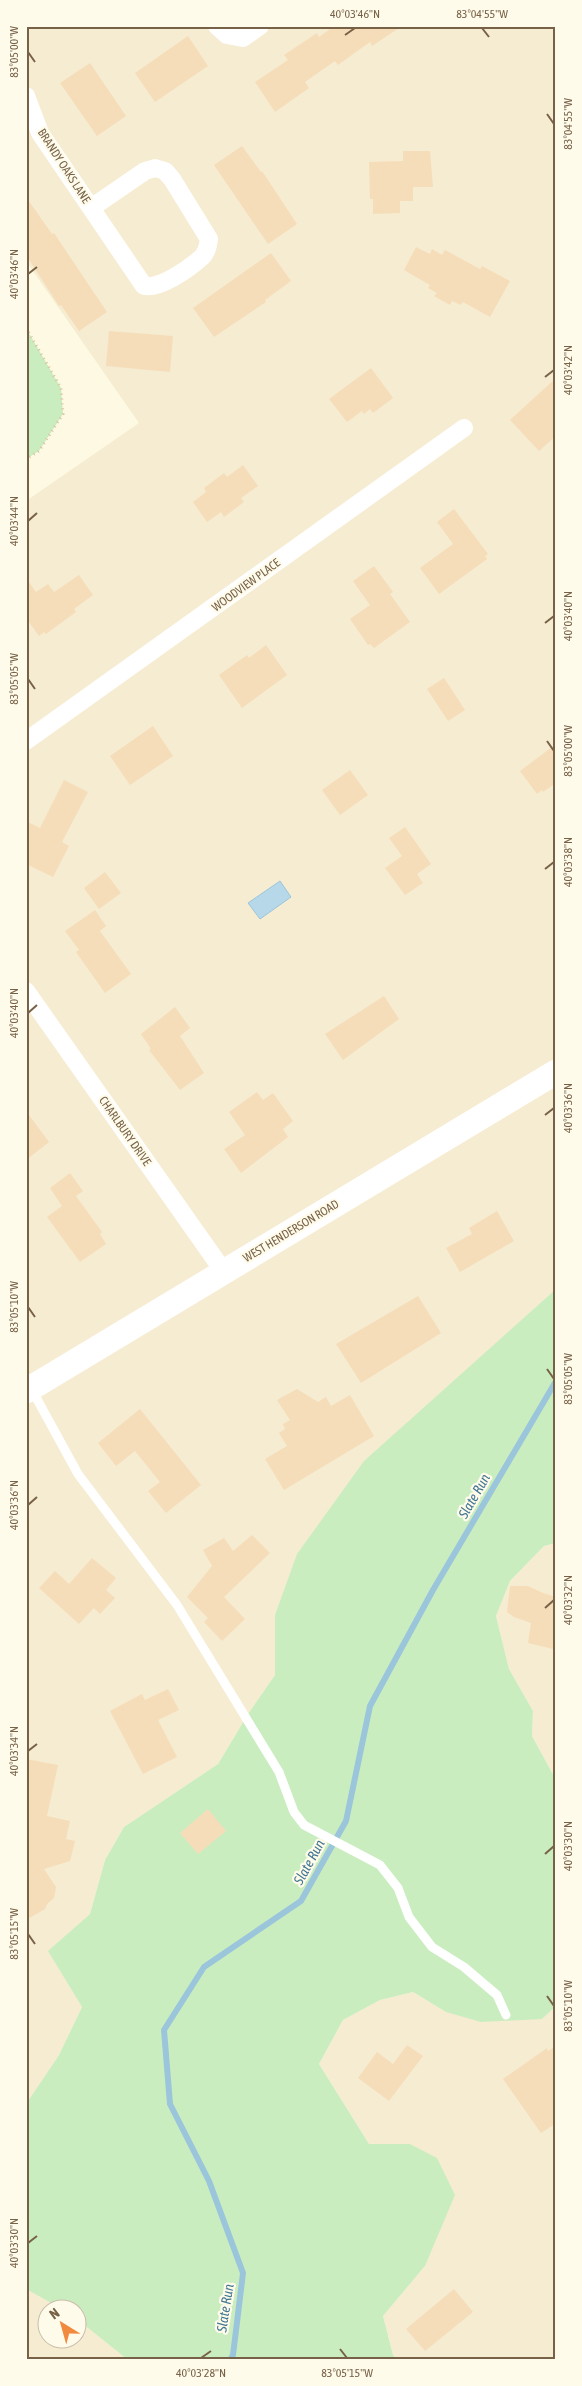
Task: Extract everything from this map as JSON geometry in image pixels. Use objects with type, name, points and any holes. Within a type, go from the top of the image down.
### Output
[{"type":"main road","name":"WEST HENDERSON ROAD","points":[[28,1389],[556,1072]]},
{"type":"street","points":[[216,26],[227,35],[243,38],[260,26]]},
{"type":"street","name":"BRANDY OAKS LANE","points":[[26,96],[40,133],[144,286],[153,288],[162,284],[202,257],[208,249],[209,239],[205,230],[165,171],[155,168],[145,171],[91,208]]},
{"type":"street","name":"WOODVIEW PLACE","points":[[26,741],[464,428]]},
{"type":"street","name":"CHARLBURY DRIVE","points":[[26,991],[224,1272]]},
{"type":"lane","points":[[28,1389],[78,1474],[177,1605],[279,1772],[294,1812],[304,1825],[380,1865],[398,1888],[409,1917],[432,1947],[464,1967],[497,1995],[506,2015]]},
{"type":"path","points":[[26,328],[61,388],[63,414],[39,450],[26,459]]},
{"type":"shaded area","points":[[26,26],[556,26],[556,1289],[501,1340],[275,1615],[275,1675],[248,1714],[218,1764],[124,1827],[105,1860],[90,1914],[49,1951],[82,2007],[59,2055],[26,2104],[26,501],[139,423],[26,261]]},
{"type":"shaded area","points":[[556,1543],[556,1780],[532,1736],[533,1711],[509,1669],[496,1616],[510,1581],[544,1546]]},
{"type":"shaded area","points":[[413,1992],[446,2012],[542,2019],[556,2006],[556,2360],[397,2360],[393,2355],[383,2316],[425,2266],[410,2144],[369,2144],[319,2064],[343,2020],[380,2000]]},
{"type":"shaded area","points":[[26,2289],[42,2298],[38,2298],[38,2348],[88,2348],[88,2328],[128,2360],[26,2360]]},
{"type":"green space","points":[[26,328],[61,388],[63,414],[39,451],[26,459]]},
{"type":"green space","points":[[556,1289],[556,1543],[544,1546],[510,1581],[496,1616],[509,1669],[533,1711],[532,1736],[556,1780],[556,2006],[542,2019],[481,2022],[446,2012],[413,1992],[380,2000],[343,2020],[319,2064],[369,2144],[410,2144],[437,2158],[455,2195],[425,2266],[383,2316],[393,2355],[397,2360],[128,2360],[88,2328],[88,2298],[42,2298],[26,2289],[26,2104],[59,2055],[82,2007],[48,1951],[90,1914],[105,1860],[124,1827],[218,1764],[248,1714],[275,1675],[275,1615],[297,1554],[364,1461]]},
{"type":"water","points":[[280,881],[291,897],[260,919],[248,903]]},
{"type":"building","points":[[334,26],[402,26],[372,46],[370,42],[338,65],[335,61],[305,82],[309,88],[275,112],[255,82],[288,60],[284,55],[317,33],[319,37]]},
{"type":"building","points":[[188,36],[208,66],[155,102],[135,73]]},
{"type":"building","points":[[90,63],[126,116],[97,136],[60,83]]},
{"type":"building","points":[[242,146],[262,171],[297,224],[268,244],[214,165]]},
{"type":"building","points":[[403,151],[430,151],[433,187],[413,187],[413,201],[400,201],[400,213],[373,214],[373,199],[370,199],[369,162],[403,161]]},
{"type":"building","points":[[26,197],[52,234],[54,233],[107,312],[79,331],[61,305],[59,306],[26,255]]},
{"type":"building","points":[[416,247],[430,254],[432,249],[442,255],[445,250],[480,269],[482,266],[510,281],[490,317],[463,302],[461,305],[452,301],[450,305],[434,296],[437,293],[428,288],[430,285],[404,270]]},
{"type":"building","points":[[271,253],[291,281],[265,300],[266,302],[214,337],[193,308]]},
{"type":"building","points":[[109,331],[173,336],[170,372],[106,366]]},
{"type":"building","points":[[371,368],[393,398],[373,413],[370,409],[364,414],[362,411],[347,422],[329,399]]},
{"type":"building","points":[[556,378],[556,436],[539,451],[510,420]]},
{"type":"building","points":[[243,465],[258,486],[241,498],[244,502],[224,517],[221,512],[207,522],[193,502],[206,492],[204,488],[224,473],[227,477]]},
{"type":"building","points":[[454,509],[488,554],[485,556],[487,559],[439,594],[420,568],[453,544],[437,522]]},
{"type":"building","points":[[374,566],[393,592],[390,594],[410,622],[374,648],[370,644],[368,645],[350,619],[370,605],[353,581]]},
{"type":"building","points":[[79,575],[93,595],[74,609],[76,612],[46,634],[44,632],[39,636],[26,618],[26,578],[36,592],[48,584],[54,592]]},
{"type":"building","points":[[266,645],[287,675],[242,708],[219,675],[247,655],[249,658]]},
{"type":"building","points":[[444,678],[465,710],[448,721],[427,689]]},
{"type":"building","points":[[153,726],[173,756],[130,785],[110,756]]},
{"type":"building","points":[[556,744],[556,783],[537,794],[520,771]]},
{"type":"building","points":[[350,770],[368,795],[340,815],[322,790]]},
{"type":"building","points":[[64,780],[88,792],[62,842],[69,846],[53,877],[26,864],[26,821],[40,828]]},
{"type":"building","points":[[405,827],[431,864],[417,874],[423,883],[405,895],[385,868],[402,856],[389,838]]},
{"type":"building","points":[[105,872],[121,893],[99,909],[84,888]]},
{"type":"building","points":[[95,910],[106,926],[100,931],[131,974],[105,993],[76,952],[79,950],[65,931]]},
{"type":"building","points":[[384,996],[399,1019],[343,1060],[325,1034]]},
{"type":"building","points":[[175,1007],[190,1028],[180,1036],[204,1073],[180,1090],[149,1050],[151,1049],[141,1034]]},
{"type":"building","points":[[257,1092],[263,1100],[273,1093],[293,1121],[283,1129],[288,1137],[241,1173],[224,1149],[245,1135],[229,1112]]},
{"type":"building","points":[[26,1111],[49,1142],[26,1160]]},
{"type":"building","points":[[70,1173],[83,1191],[76,1196],[102,1232],[100,1234],[106,1244],[80,1262],[47,1217],[62,1206],[50,1188]]},
{"type":"building","points":[[497,1211],[514,1241],[460,1272],[446,1248],[472,1234],[469,1228]]},
{"type":"building","points":[[418,1296],[441,1333],[361,1383],[336,1344]]},
{"type":"building","points":[[297,1389],[318,1402],[326,1397],[331,1406],[350,1395],[374,1436],[284,1490],[265,1459],[287,1446],[279,1433],[285,1429],[283,1424],[290,1420],[277,1400]]},
{"type":"building","points":[[140,1409],[201,1485],[166,1513],[148,1491],[160,1482],[135,1451],[116,1466],[98,1443]]},
{"type":"building","points":[[252,1535],[270,1553],[224,1597],[245,1619],[222,1641],[204,1622],[208,1618],[187,1597],[212,1566],[203,1550],[224,1538],[233,1551]]},
{"type":"building","points":[[92,1558],[116,1578],[106,1590],[115,1598],[100,1614],[94,1608],[79,1624],[39,1588],[55,1571],[69,1584]]},
{"type":"building","points":[[510,1586],[528,1586],[556,1597],[556,1628],[553,1649],[528,1643],[531,1623],[514,1617],[507,1612]]},
{"type":"building","points":[[168,1689],[179,1710],[158,1720],[177,1757],[143,1774],[110,1711],[142,1694],[145,1700]]},
{"type":"building","points":[[26,1759],[58,1765],[47,1816],[70,1821],[66,1839],[75,1841],[70,1861],[44,1869],[56,1887],[54,1898],[47,1904],[45,1909],[26,1920]]},
{"type":"building","points":[[208,1809],[226,1831],[198,1854],[180,1833]]},
{"type":"building","points":[[407,2045],[423,2056],[389,2101],[358,2078],[377,2052],[393,2064]]},
{"type":"building","points":[[556,2046],[556,2123],[541,2133],[503,2079],[547,2048],[548,2051]]},
{"type":"building","points":[[454,2289],[473,2312],[425,2351],[406,2329]]},
{"type":"waterway","name":"Slate Run","points":[[230,2360],[233,2355],[243,2273],[209,2181],[170,2104],[164,2030],[204,1967],[301,1901],[346,1821],[370,1706],[433,1590],[556,1381]]}]
